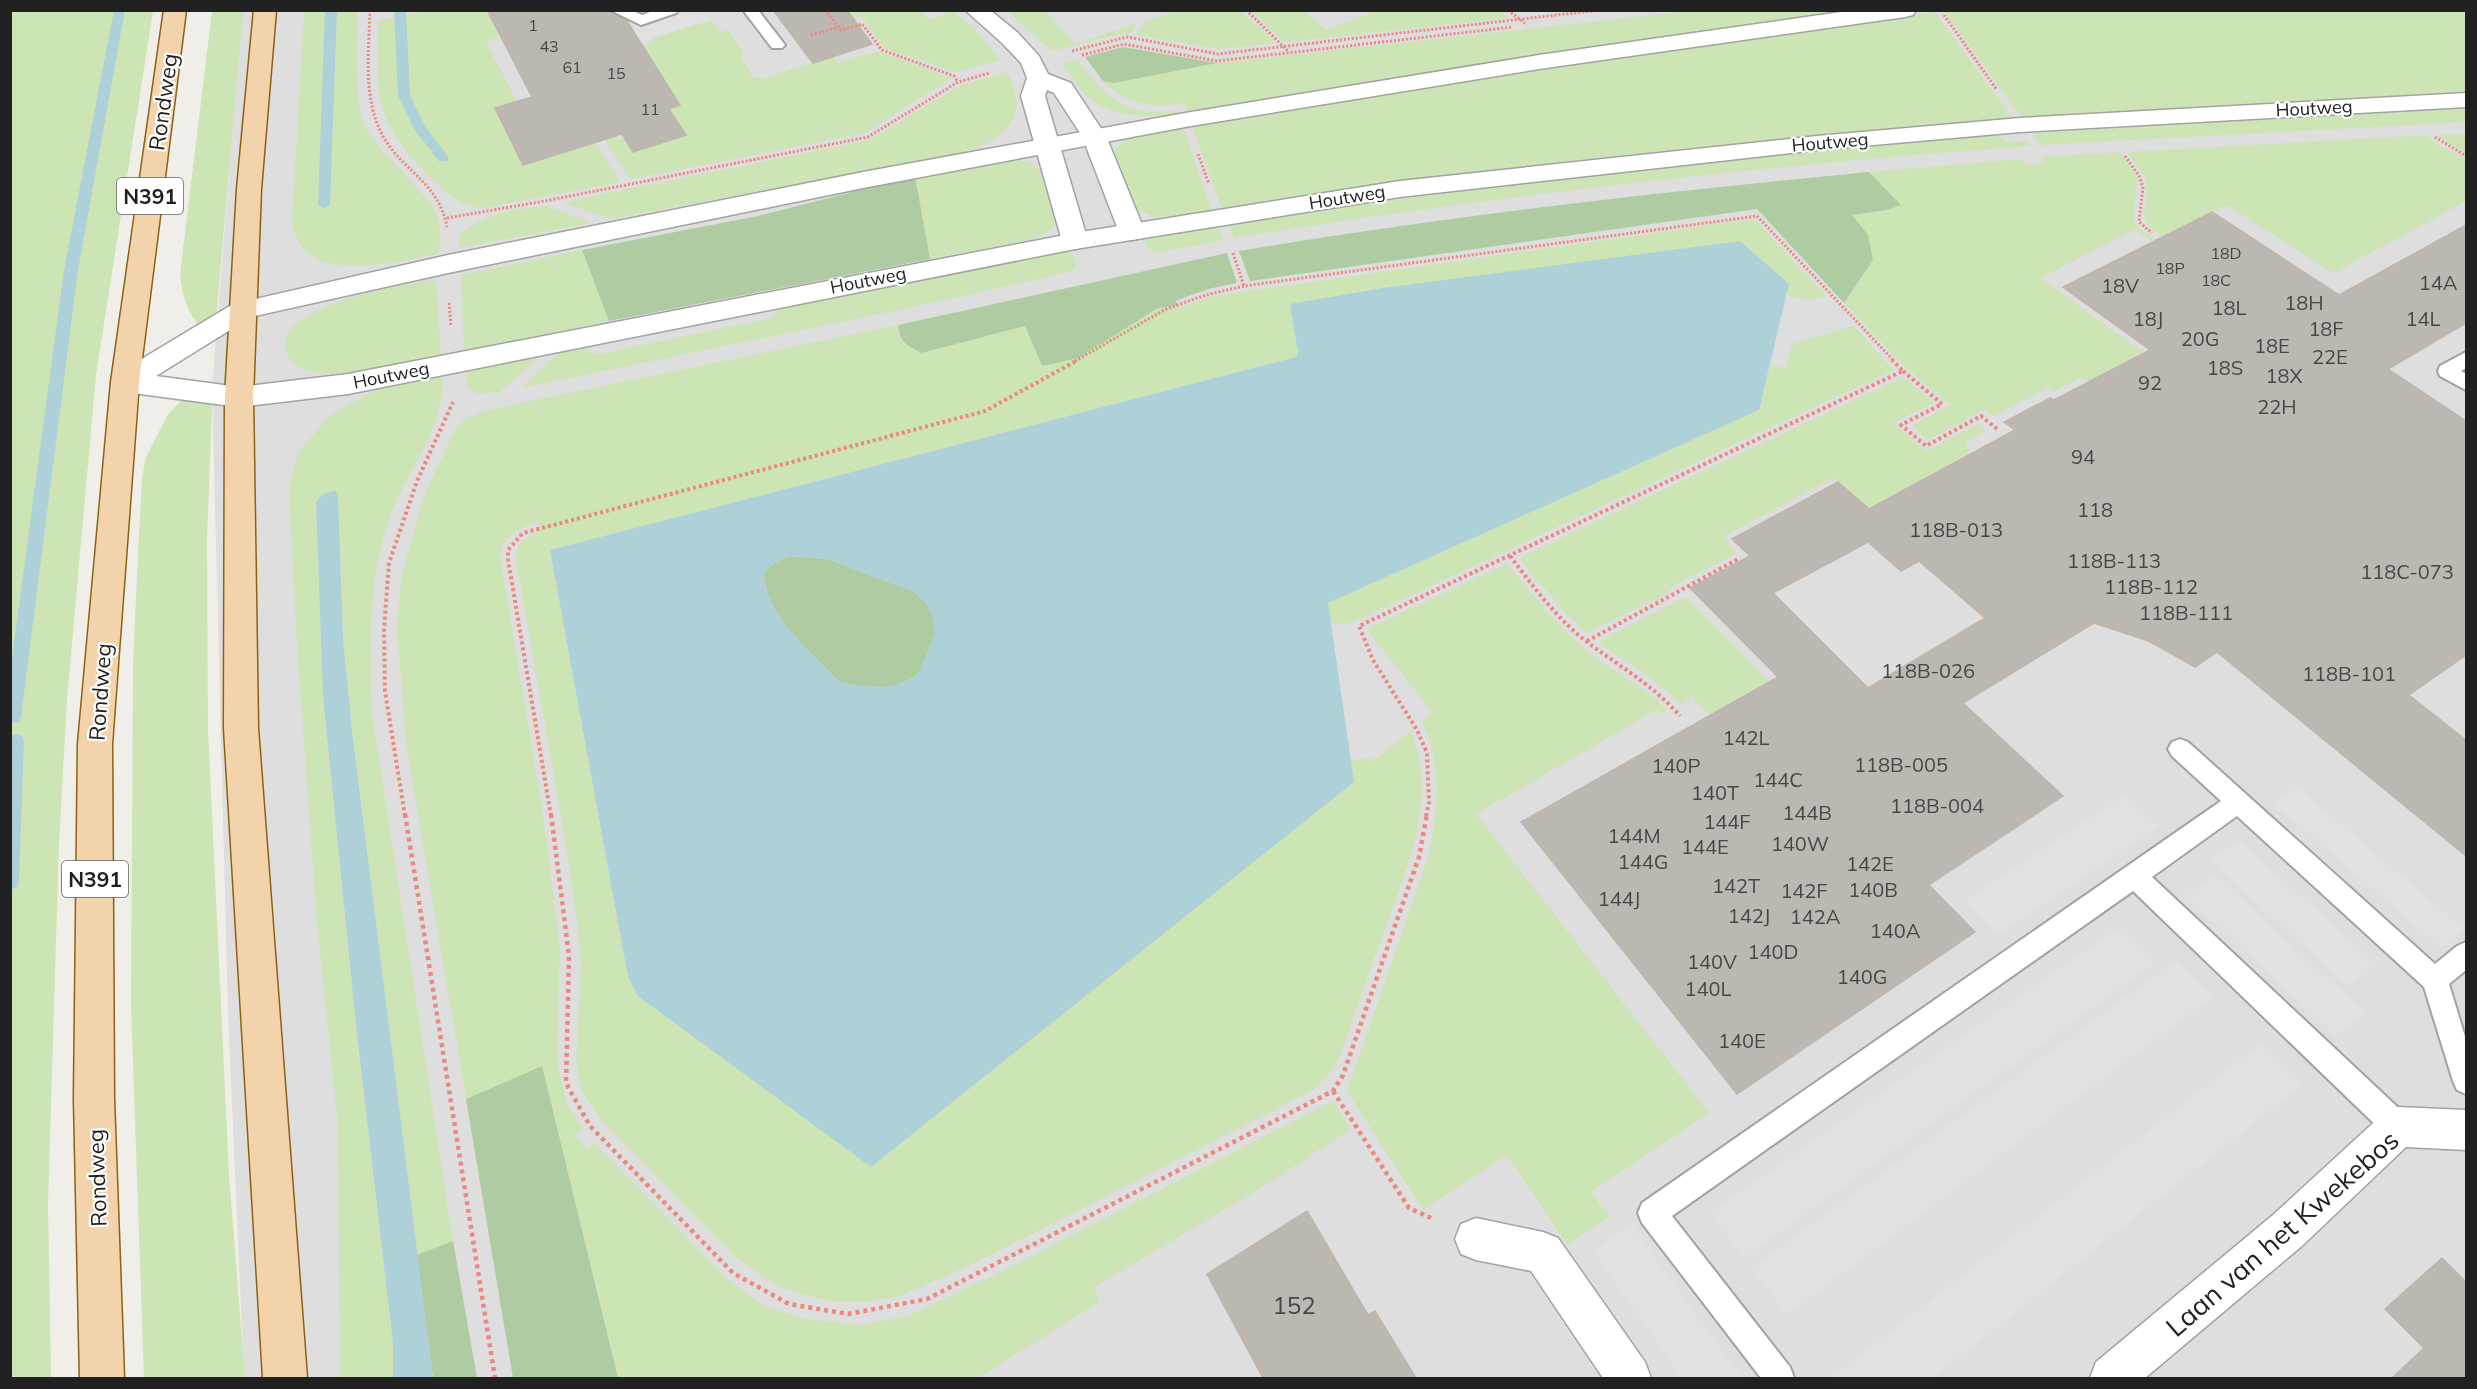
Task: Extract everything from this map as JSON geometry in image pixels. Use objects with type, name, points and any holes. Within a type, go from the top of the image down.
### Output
[{"type":"main road","name":"Rondweg","points":[[102,1378],[94,1099],[96,744],[125,382],[175,10]]},
{"type":"main road","points":[[264,10],[249,189],[239,398],[241,728],[285,1378]]},
{"type":"street","points":[[976,10],[1010,38],[1031,62],[1039,78],[1063,88],[1094,136],[1131,232]]},
{"type":"street","points":[[125,382],[243,310],[448,264],[1094,136],[1384,86],[1905,10]]},
{"type":"street","points":[[1039,78],[1033,96],[1076,241]]},
{"type":"street","name":"Houtweg","points":[[125,382],[239,398],[348,384],[1076,241],[1400,189],[1759,149],[2020,124],[2466,100]]},
{"type":"street","name":"Laan van het Kwekebos","points":[[2112,1378],[2288,1230],[2398,1127],[2466,1130]]},
{"type":"street","points":[[1476,1239],[1543,1253],[1629,1378]]},
{"type":"lane","points":[[617,10],[641,20],[671,10]]},
{"type":"lane","points":[[750,10],[777,45]]},
{"type":"lane","points":[[2466,359],[2447,371],[2466,383]]},
{"type":"lane","points":[[2180,749],[2435,980],[2466,1081]]},
{"type":"lane","points":[[1779,1378],[1652,1213],[2238,802]]},
{"type":"lane","points":[[2134,876],[2398,1127]]},
{"type":"lane","points":[[2435,980],[2466,954]]},
{"type":"path","points":[[370,10],[370,100],[384,138],[427,185],[442,206],[447,218],[455,389],[452,406],[417,481],[389,563],[384,629],[385,691],[495,1378]]},
{"type":"path","points":[[825,10],[841,30],[862,24],[882,50],[954,76],[958,81]]},
{"type":"path","points":[[1246,10],[1289,52]]},
{"type":"path","points":[[1071,55],[1077,56],[1124,44],[1217,61],[1527,25],[1508,10]]},
{"type":"path","points":[[1941,10],[2020,124]]},
{"type":"path","points":[[2434,136],[2445,145],[2466,156]]},
{"type":"path","points":[[2124,154],[2142,180],[2144,197],[2138,214],[2139,222],[2152,233]]},
{"type":"path","points":[[447,218],[545,201]]},
{"type":"path","points":[[1903,371],[1359,626],[1373,660],[1417,730],[1427,753],[1430,802],[1419,857],[1343,1075],[1333,1091],[927,1299],[848,1314],[789,1304],[733,1273],[590,1126],[566,1083],[569,956],[549,801],[508,560],[508,550],[513,542],[524,533],[985,411],[1166,309],[1206,295],[1244,286],[1757,216],[1903,371],[1942,404],[1901,425],[1926,446],[1981,416],[1997,429]]},
{"type":"path","points":[[1235,260],[1244,286]]},
{"type":"path","points":[[1510,556],[1559,617],[1587,641],[1666,697],[1680,716]]},
{"type":"path","points":[[1587,641],[1740,558]]},
{"type":"path","points":[[1333,1091],[1408,1208],[1476,1239]]},
{"type":"shaded area","points":[[242,11],[2466,11],[2466,1378],[244,1378],[228,1014],[212,389]]},
{"type":"shaded area","points":[[689,11],[704,11],[711,20],[651,38],[653,42],[641,46],[630,28]]},
{"type":"shaded area","points":[[2297,787],[2464,929],[2440,947],[2274,803]]},
{"type":"shaded area","points":[[2125,795],[2159,826],[1998,935],[1965,901]]},
{"type":"shaded area","points":[[2238,840],[2377,964],[2349,987],[2210,861]]},
{"type":"shaded area","points":[[2215,875],[2365,1013],[2336,1036],[2186,896]]},
{"type":"shaded area","points":[[2117,928],[2154,964],[1744,1258],[1710,1213]]},
{"type":"shaded area","points":[[2177,960],[2214,996],[1787,1315],[1751,1268]]},
{"type":"shaded area","points":[[2261,1043],[2304,1083],[1933,1378],[1835,1378],[1833,1376]]},
{"type":"shaded area","points":[[1631,1224],[1742,1378],[1682,1378],[1593,1251]]},
{"type":"green space","points":[[479,10],[486,14],[498,11],[509,34],[486,41],[517,102],[594,142],[620,182],[482,208],[466,204],[453,197],[410,155],[397,138],[382,105],[379,88],[377,21],[430,11]]},
{"type":"green space","points":[[1179,10],[1241,11],[1276,43],[1219,49],[1136,35],[1145,22]]},
{"type":"green space","points":[[10,11],[153,11],[96,375],[67,699],[59,843],[48,1204],[51,1378],[10,1378]]},
{"type":"green space","points":[[212,11],[243,11],[216,321],[202,329],[186,303],[180,274]]},
{"type":"green space","points":[[304,11],[358,11],[357,72],[363,119],[374,141],[427,199],[434,210],[440,228],[439,253],[375,265],[352,266],[330,263],[312,256],[299,242],[292,221]]},
{"type":"green space","points":[[831,11],[927,11],[922,13],[930,20],[953,11],[974,28],[1000,60],[955,72],[884,48],[862,17],[840,23]]},
{"type":"green space","points":[[1007,11],[1045,11],[1075,44],[1137,23],[1130,34],[1124,33],[1052,51]]},
{"type":"green space","points":[[1250,11],[1304,11],[1325,30],[1377,11],[1501,11],[1509,18],[1284,42]]},
{"type":"green space","points":[[1690,11],[1850,11],[1382,79],[1188,112],[1184,103],[1150,105],[1130,100],[1103,81],[1114,83],[1217,63]]},
{"type":"green space","points":[[1944,11],[2466,11],[2466,95],[2236,105],[2023,119]]},
{"type":"green space","points":[[1935,12],[2013,119],[1717,145],[1542,164],[1222,209],[1192,126],[1390,92]]},
{"type":"green space","points":[[711,20],[720,32],[728,29],[744,54],[740,56],[754,78],[762,79],[826,58],[830,52],[838,63],[878,51],[952,78],[864,133],[631,179],[604,138],[616,135],[619,139],[624,138],[633,152],[685,135],[669,109],[679,105],[641,46],[653,42],[651,38]]},
{"type":"green space","points":[[1123,47],[1217,63],[1114,83],[1103,81],[1085,57]]},
{"type":"green space","points":[[1077,60],[1098,85],[1118,102],[1143,111],[1177,111],[1179,115],[1129,115],[1106,108],[1085,94],[1063,63]]},
{"type":"green space","points":[[1007,72],[1017,102],[1010,124],[990,141],[961,153],[610,219],[563,202],[870,140],[959,86]]},
{"type":"green space","points":[[2466,108],[2466,122],[2040,145],[2032,133]]},
{"type":"green space","points":[[1183,127],[1212,211],[1160,217],[1137,210],[1131,203],[1118,168],[1115,150],[1128,137]]},
{"type":"green space","points":[[2466,134],[2466,154],[2436,135]]},
{"type":"green space","points":[[1999,135],[2005,142],[2027,141],[2031,146],[1831,162],[1631,183],[1432,208],[1234,238],[1229,224],[1613,173],[1806,152]]},
{"type":"green space","points":[[2427,135],[2438,145],[2466,159],[2466,201],[2333,273],[2227,205],[2163,237],[2147,223],[2144,217],[2147,194],[2145,181],[2127,152]]},
{"type":"green space","points":[[2120,152],[2137,177],[2134,219],[2138,227],[2157,240],[2153,242],[2135,229],[2040,278],[2144,353],[2089,382],[2083,377],[2055,391],[2048,387],[1993,416],[1984,410],[1928,440],[1912,426],[1950,405],[1902,364],[1844,303],[1873,260],[1868,235],[1851,215],[1887,210],[1900,205],[1869,172],[2022,159],[2026,165],[2044,163],[2041,157]]},
{"type":"green space","points":[[1009,159],[1033,165],[1045,178],[1057,220],[1050,231],[1030,240],[930,259],[915,176]]},
{"type":"green space","points":[[1869,172],[1901,205],[1887,210],[1852,215],[1868,235],[1873,260],[1844,303],[1757,209],[1250,281],[1239,251],[1317,238],[1553,206]]},
{"type":"green space","points":[[915,176],[930,259],[609,321],[582,250],[758,216]]},
{"type":"green space","points":[[546,206],[591,223],[459,248],[460,235],[477,222],[512,211]]},
{"type":"green space","points":[[1754,219],[1826,296],[1809,300],[1787,296],[1789,284],[1740,241],[1290,304],[1298,354],[1296,357],[550,550],[628,978],[638,996],[725,1058],[1354,782],[1350,760],[1370,758],[1372,762],[1411,731],[1419,757],[1422,783],[1416,837],[1400,889],[1341,1053],[1325,1079],[1311,1091],[975,1263],[897,1297],[870,1301],[828,1301],[785,1289],[763,1277],[736,1257],[601,1120],[582,1091],[576,1061],[581,965],[578,930],[567,851],[515,554],[523,540],[539,532],[539,522],[514,532],[509,537],[500,555],[542,808],[560,947],[557,1061],[567,1105],[582,1128],[574,1136],[587,1149],[594,1143],[728,1280],[764,1306],[800,1318],[860,1325],[908,1316],[1001,1272],[1333,1101],[1351,1129],[1275,1179],[1094,1287],[1100,1301],[978,1378],[618,1378],[542,1067],[466,1099],[406,742],[397,627],[401,578],[423,499],[453,432],[464,420],[483,411],[898,325],[899,336],[922,353],[1025,326],[1042,365],[1127,327],[1158,308],[1179,305],[1182,307],[1213,296]]},
{"type":"green space","points":[[1218,226],[1224,240],[1156,253],[1148,248],[1143,238]]},
{"type":"green space","points":[[582,250],[609,321],[464,352],[461,275]]},
{"type":"green space","points":[[1070,250],[1076,264],[1073,271],[927,304],[521,388],[563,349],[581,345],[595,355],[773,318],[781,305]]},
{"type":"green space","points":[[1227,253],[1237,283],[1208,289],[1175,301],[1179,305],[1158,308],[1078,358],[1042,366],[1025,326],[922,353],[905,343],[900,336],[898,325]]},
{"type":"green space","points":[[436,279],[441,357],[357,373],[332,374],[311,371],[295,364],[286,351],[287,336],[292,328],[317,310],[368,293]]},
{"type":"green space","points":[[1853,326],[1894,370],[1351,623],[1331,624],[1328,603],[1759,410],[1770,364],[1786,369],[1792,344]]},
{"type":"green space","points":[[543,353],[500,392],[477,394],[468,388],[466,370]]},
{"type":"green space","points":[[442,375],[442,393],[432,430],[396,502],[382,543],[374,591],[370,665],[372,714],[453,1241],[417,1255],[352,731],[343,638],[338,496],[316,502],[323,697],[357,1034],[393,1343],[393,1378],[340,1378],[338,1127],[317,922],[297,646],[289,490],[297,454],[328,417],[376,389]]},
{"type":"green space","points":[[1903,377],[1934,403],[1893,423],[1926,451],[1978,424],[1986,431],[1964,442],[1969,452],[1958,459],[1960,461],[1869,509],[1833,478],[1722,537],[1737,553],[1675,585],[1668,593],[1587,633],[1558,605],[1519,558]]},
{"type":"green space","points":[[189,399],[211,401],[212,408],[207,540],[208,729],[229,1175],[245,1378],[144,1378],[131,1005],[133,664],[142,478],[146,457],[168,414],[181,401]]},
{"type":"green space","points":[[791,556],[827,559],[915,592],[926,603],[933,617],[935,635],[915,677],[895,686],[885,687],[857,686],[841,682],[834,677],[800,643],[780,617],[766,589],[763,573],[776,562]]},
{"type":"green space","points":[[1507,564],[1580,645],[1649,694],[1667,710],[1661,714],[1656,710],[1476,814],[1709,1113],[1591,1192],[1609,1217],[1567,1245],[1507,1155],[1423,1210],[1347,1091],[1428,858],[1437,789],[1433,755],[1422,722],[1433,713],[1367,629]]},
{"type":"green space","points":[[1686,597],[1818,731],[1796,745],[1747,694],[1710,715],[1692,697],[1680,703],[1652,679],[1600,644],[1601,640]]},
{"type":"green space","points":[[542,1066],[618,1378],[513,1378],[466,1099]]},
{"type":"green space","points":[[453,1241],[477,1378],[433,1378],[417,1255]]},
{"type":"water","points":[[1740,241],[1789,284],[1759,410],[1328,603],[1354,782],[871,1167],[638,996],[628,977],[550,550],[1296,357],[1298,353],[1290,304],[1383,288]],"holes":[[[791,556],[827,559],[915,592],[926,603],[933,617],[935,635],[915,677],[895,686],[885,687],[857,686],[841,682],[811,654],[780,617],[766,589],[763,573],[776,562]]]},
{"type":"water","points":[[335,490],[338,496],[343,638],[352,731],[433,1378],[393,1378],[393,1343],[357,1034],[323,697],[316,502],[322,495]]},
{"type":"building","points":[[487,10],[608,10],[627,21],[680,105],[669,109],[686,135],[633,152],[622,134],[523,165],[495,108],[532,97]]},
{"type":"building","points":[[773,10],[847,10],[872,44],[813,63]]},
{"type":"building","points":[[2212,212],[2339,295],[2466,225],[2466,323],[2388,369],[2466,421],[2466,655],[2409,695],[2466,740],[2466,856],[2217,652],[2195,667],[2149,641],[2094,623],[1963,703],[2063,796],[1929,885],[1975,932],[1737,1094],[1521,822],[1778,677],[1690,588],[1750,556],[1732,539],[1838,482],[1869,509],[2015,430],[2004,422],[2050,398],[2054,400],[2150,350],[2063,287]],"holes":[[[1868,542],[1901,571],[1919,561],[1985,618],[1868,688],[1773,593]]]},
{"type":"building","points":[[1307,1211],[1368,1315],[1375,1311],[1416,1378],[1263,1378],[1207,1274]]},
{"type":"building","points":[[2442,1258],[2466,1282],[2466,1378],[2392,1378],[2424,1348],[2385,1309]]},
{"type":"waterway","points":[[13,717],[71,270],[120,10]]},
{"type":"waterway","points":[[324,205],[331,10]]},
{"type":"waterway","points":[[400,10],[404,95],[420,129],[443,158]]},
{"type":"waterway","points":[[10,882],[16,741]]}]
